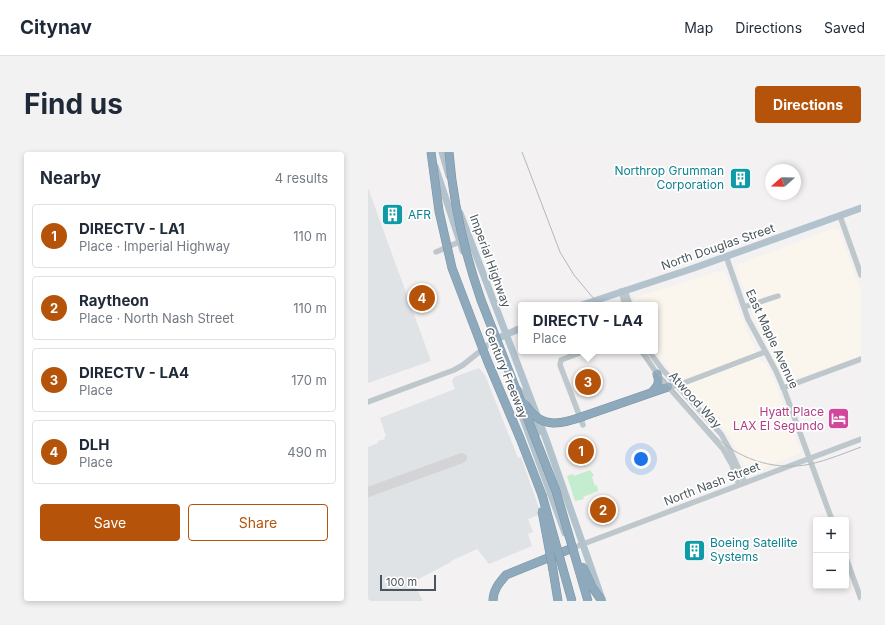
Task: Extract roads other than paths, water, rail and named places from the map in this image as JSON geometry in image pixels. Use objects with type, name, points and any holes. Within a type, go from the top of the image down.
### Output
[{"type":"highway","name":"Century Freeway","points":[[431,152],[439,210],[452,268],[472,323],[542,495],[572,601]]},
{"type":"highway","name":"Century Freeway","points":[[449,152],[453,195],[465,252],[512,383],[556,491],[589,601]]},
{"type":"highway","points":[[651,392],[658,384],[659,381],[657,374]]},
{"type":"highway","points":[[512,383],[530,412],[542,420],[562,423],[672,386]]},
{"type":"highway","points":[[556,491],[586,575],[592,587],[603,601]]},
{"type":"highway","points":[[542,495],[542,512],[558,601]]},
{"type":"highway","points":[[493,601],[494,590],[498,583],[506,575],[570,549]]},
{"type":"main road","name":"Imperial Highway","points":[[431,152],[494,340],[512,383],[589,601]]},
{"type":"main road","name":"Imperial Highway","points":[[442,152],[470,240],[506,334],[543,440],[570,507],[603,601]]},
{"type":"main road","points":[[441,183],[464,236],[470,240]]},
{"type":"main road","name":"North Douglas Street","points":[[590,302],[861,208]]},
{"type":"main road","points":[[494,340],[518,329]]},
{"type":"main road","points":[[512,383],[524,396],[543,440]]},
{"type":"street","points":[[840,216],[861,274]]},
{"type":"street","points":[[436,252],[460,242]]},
{"type":"street","name":"East Maple Avenue","points":[[726,256],[753,330],[783,388],[831,517]]},
{"type":"street","points":[[623,290],[625,302]]},
{"type":"street","points":[[623,290],[629,302]]},
{"type":"street","points":[[744,307],[778,296]]},
{"type":"street","points":[[368,402],[454,370],[463,365],[494,340]]},
{"type":"street","points":[[672,386],[681,384],[765,352]]},
{"type":"street","points":[[577,354],[561,360],[560,364],[583,425]]},
{"type":"street","name":"Atwood Way","points":[[644,354],[657,374],[672,386]]},
{"type":"street","name":"Atwood Way","points":[[651,354],[672,386],[723,449],[742,484]]},
{"type":"street","points":[[783,388],[861,359]]},
{"type":"street","name":"North Nash Street","points":[[570,549],[861,439]]},
{"type":"street","points":[[533,444],[543,440]]},
{"type":"street","points":[[849,566],[861,599]]},
{"type":"tram line","points":[[522,152],[560,252],[574,275],[596,302]]},
{"type":"tram line","points":[[641,354],[718,439],[738,453],[774,465],[799,466],[811,464],[861,447]]},
{"type":"place","name":"Northrop Grumman Corporation","points":[[740,178]]},
{"type":"place","name":"AFR","points":[[393,215]]},
{"type":"place","name":"DLH","points":[[422,298]]},
{"type":"place","name":"DIRECTV - LA4","points":[[588,382]]},
{"type":"place","name":"Hyatt Place LAX El Segundo","points":[[839,419]]},
{"type":"place","name":"DIRECTV - LA1","points":[[581,451]]},
{"type":"place","name":"Raytheon","points":[[603,510]]},
{"type":"place","name":"Boeing Satellite Systems","points":[[695,550]]}]
